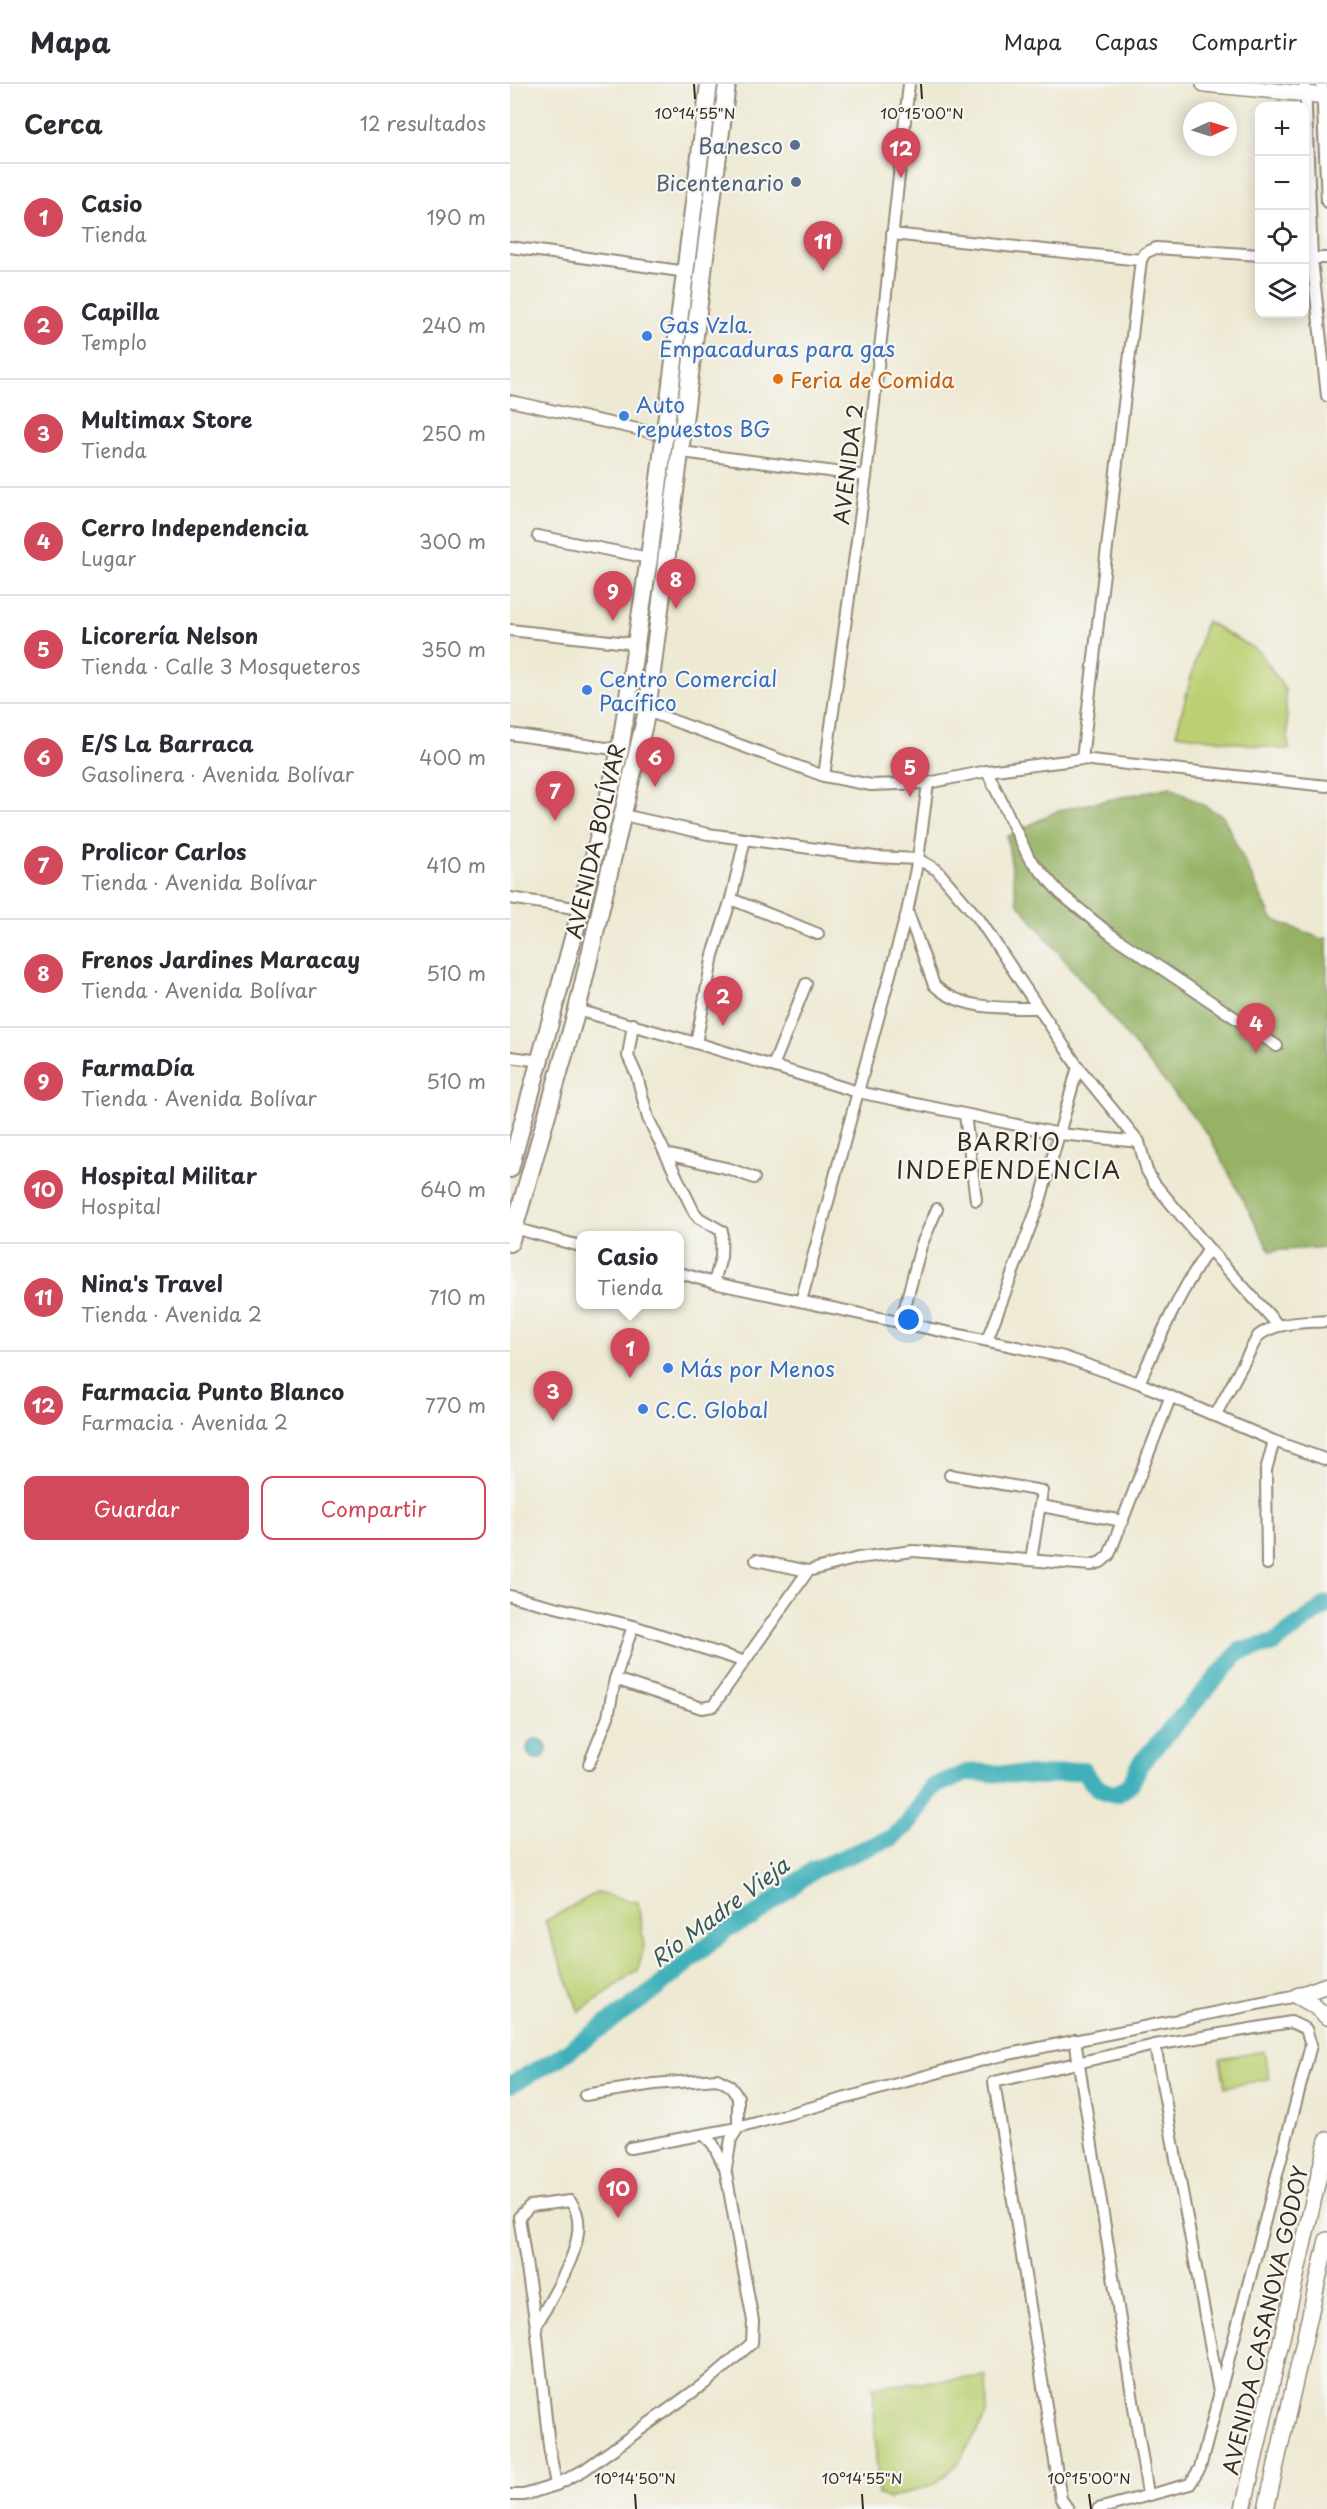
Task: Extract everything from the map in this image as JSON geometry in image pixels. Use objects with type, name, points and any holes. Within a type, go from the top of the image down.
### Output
[{"type":"main road","name":"AVENIDA BOLÍVAR","points":[[510,1169],[581,909],[620,750],[649,558],[709,84]]},
{"type":"main road","name":"AVENIDA BOLÍVAR","points":[[511,1232],[577,1010],[647,711],[682,452],[727,84]]},
{"type":"street","name":"AVENIDA 2","points":[[824,776],[866,476],[909,84]]},
{"type":"street","points":[[1204,84],[1305,88],[1324,92],[1327,202]]},
{"type":"street","points":[[1305,88],[1307,210]]},
{"type":"street","points":[[891,234],[1141,260]]},
{"type":"street","points":[[510,247],[687,272]]},
{"type":"street","points":[[1082,759],[1141,260],[1145,253],[1156,248],[1255,255]]},
{"type":"street","points":[[1309,258],[1327,258]]},
{"type":"street","points":[[1309,264],[1327,396]]},
{"type":"street","points":[[510,401],[664,435]]},
{"type":"street","points":[[682,452],[866,476]]},
{"type":"street","points":[[538,536],[649,558]]},
{"type":"street","points":[[510,630],[637,644]]},
{"type":"street","points":[[647,711],[824,776],[871,785],[928,783],[987,771],[1082,759],[1327,786]]},
{"type":"street","points":[[510,734],[620,750]]},
{"type":"street","points":[[987,771],[1029,858],[1060,894],[1110,934],[1277,1046]]},
{"type":"street","points":[[801,1301],[907,912],[918,859],[928,783]]},
{"type":"street","points":[[623,815],[708,834],[875,857],[918,859],[937,870],[979,919],[1078,1067],[1139,1142],[1147,1171],[1154,1182],[1209,1249],[1278,1325]]},
{"type":"street","points":[[696,1042],[713,955],[731,899],[746,839]]},
{"type":"street","points":[[510,898],[581,909]]},
{"type":"street","points":[[731,899],[819,934]]},
{"type":"street","points":[[907,912],[934,985],[943,994],[954,999],[1000,1008],[1037,1008]]},
{"type":"street","points":[[773,1066],[806,984]]},
{"type":"street","points":[[577,1010],[696,1042],[858,1092],[1060,1134],[1139,1142]]},
{"type":"street","points":[[633,1024],[628,1056],[637,1076],[648,1118],[694,1212],[722,1231],[721,1257],[714,1283]]},
{"type":"street","points":[[510,1057],[541,1060]]},
{"type":"street","points":[[987,1340],[1040,1201],[1078,1067]]},
{"type":"street","points":[[965,1115],[976,1200]]},
{"type":"street","points":[[666,1154],[730,1169],[754,1178]]},
{"type":"street","points":[[901,1322],[921,1246],[937,1209]]},
{"type":"street","points":[[511,1232],[576,1245]]},
{"type":"street","points":[[1140,1383],[1164,1326],[1192,1274],[1209,1249]]},
{"type":"street","points":[[684,1274],[714,1283],[1064,1357],[1140,1383],[1170,1398],[1274,1441],[1327,1460]]},
{"type":"street","points":[[1215,1416],[1258,1336],[1267,1328],[1327,1321]]},
{"type":"street","points":[[756,1560],[808,1571],[858,1558],[913,1551],[1091,1565],[1101,1562],[1110,1555],[1170,1398]]},
{"type":"street","points":[[1267,1564],[1266,1470],[1274,1441]]},
{"type":"street","points":[[950,1475],[1041,1489],[1044,1493],[1031,1560]]},
{"type":"street","points":[[1041,1506],[1123,1521]]},
{"type":"street","points":[[615,1678],[707,1708],[713,1706],[743,1660],[808,1571]]},
{"type":"street","points":[[510,1596],[633,1626],[743,1660]]},
{"type":"street","points":[[589,1764],[608,1717],[615,1678],[633,1626]]},
{"type":"street","points":[[630,2148],[738,2128],[951,2067],[1297,1996],[1327,1985]]},
{"type":"street","points":[[1297,1996],[1313,2005],[1327,2017]]},
{"type":"street","points":[[1068,2509],[1061,2499],[994,2082],[1155,2045],[1291,2022],[1306,2029],[1311,2044],[1220,2396],[1196,2477],[1190,2484],[1098,2509]]},
{"type":"street","points":[[1075,2040],[1148,2494]]},
{"type":"street","points":[[1155,2045],[1220,2396]]},
{"type":"street","points":[[585,2095],[654,2084],[717,2079],[729,2085],[738,2097],[738,2128],[731,2139],[725,2168]]},
{"type":"street","points":[[510,2495],[524,2495],[556,2485],[584,2470],[708,2381],[752,2343],[753,2321],[725,2168],[713,2144],[704,2134]]},
{"type":"street","name":"AVENIDA CASANOVA GODOY","points":[[1243,2509],[1327,2140]]},
{"type":"street","points":[[536,2326],[573,2256],[579,2234],[577,2209],[570,2201],[530,2206],[519,2217],[536,2326],[549,2446],[556,2485]]},
{"type":"street","name":"AVENIDA CASANOVA GODOY","points":[[1266,2509],[1327,2240]]},
{"type":"green space","points":[[1206,621],[1260,652],[1285,690],[1289,750],[1176,734]]},
{"type":"green space","points":[[1170,787],[1223,816],[1272,919],[1322,939],[1327,938],[1327,1247],[1270,1251],[1209,1136],[1017,902],[1007,837],[1059,810]]},
{"type":"green space","points":[[596,1893],[638,1902],[644,1947],[638,1970],[579,2012],[545,1921]]},
{"type":"green space","points":[[1264,2051],[1269,2079],[1225,2087],[1220,2059]]},
{"type":"green space","points":[[986,2376],[987,2414],[958,2464],[934,2484],[889,2499],[878,2494],[873,2387]]},
{"type":"water","points":[[537,1739],[544,1742],[547,1749],[544,1756],[537,1759],[530,1756],[527,1749],[530,1742]]},
{"type":"waterway","name":"Río Madre Vieja","points":[[510,2085],[557,2059],[656,1989],[728,1928],[753,1917],[813,1870],[891,1838],[907,1825],[932,1787],[969,1772],[1042,1776],[1083,1770],[1097,1786],[1117,1794],[1131,1784],[1140,1764],[1240,1651],[1274,1643],[1327,1604]]},
{"type":"place","name":"Banesco","points":[[795,145]]},
{"type":"place","name":"Farmacia Punto Blanco","points":[[901,178]]},
{"type":"place","name":"Bicentenario","points":[[796,182]]},
{"type":"place","name":"Nina's Travel","points":[[823,271]]},
{"type":"place","name":"Gas Vzla. Empacaduras para gas","points":[[647,336]]},
{"type":"place","name":"Feria de Comida","points":[[778,379]]},
{"type":"place","name":"Auto repuestos BG","points":[[624,416]]},
{"type":"place","name":"Frenos Jardines Maracay","points":[[676,609]]},
{"type":"place","name":"FarmaDía","points":[[613,621]]},
{"type":"place","name":"Centro Comercial Pacífico","points":[[587,690]]},
{"type":"place","name":"E/S La Barraca","points":[[655,787]]},
{"type":"place","name":"Licorería Nelson","points":[[910,797]]},
{"type":"place","name":"Prolicor Carlos","points":[[555,821]]},
{"type":"place","name":"Capilla","points":[[723,1026]]},
{"type":"place","name":"Cerro Independencia","points":[[1256,1053]]},
{"type":"place","name":"Más por Menos","points":[[668,1368]]},
{"type":"place","name":"Casio","points":[[630,1378]]},
{"type":"place","name":"C.C. Global","points":[[643,1409]]},
{"type":"place","name":"Multimax Store","points":[[553,1421]]},
{"type":"place","name":"Hospital Militar","points":[[618,2218]]},
{"type":"district","name":"BARRIO INDEPENDENCIA","points":[[1009,1155]]}]
